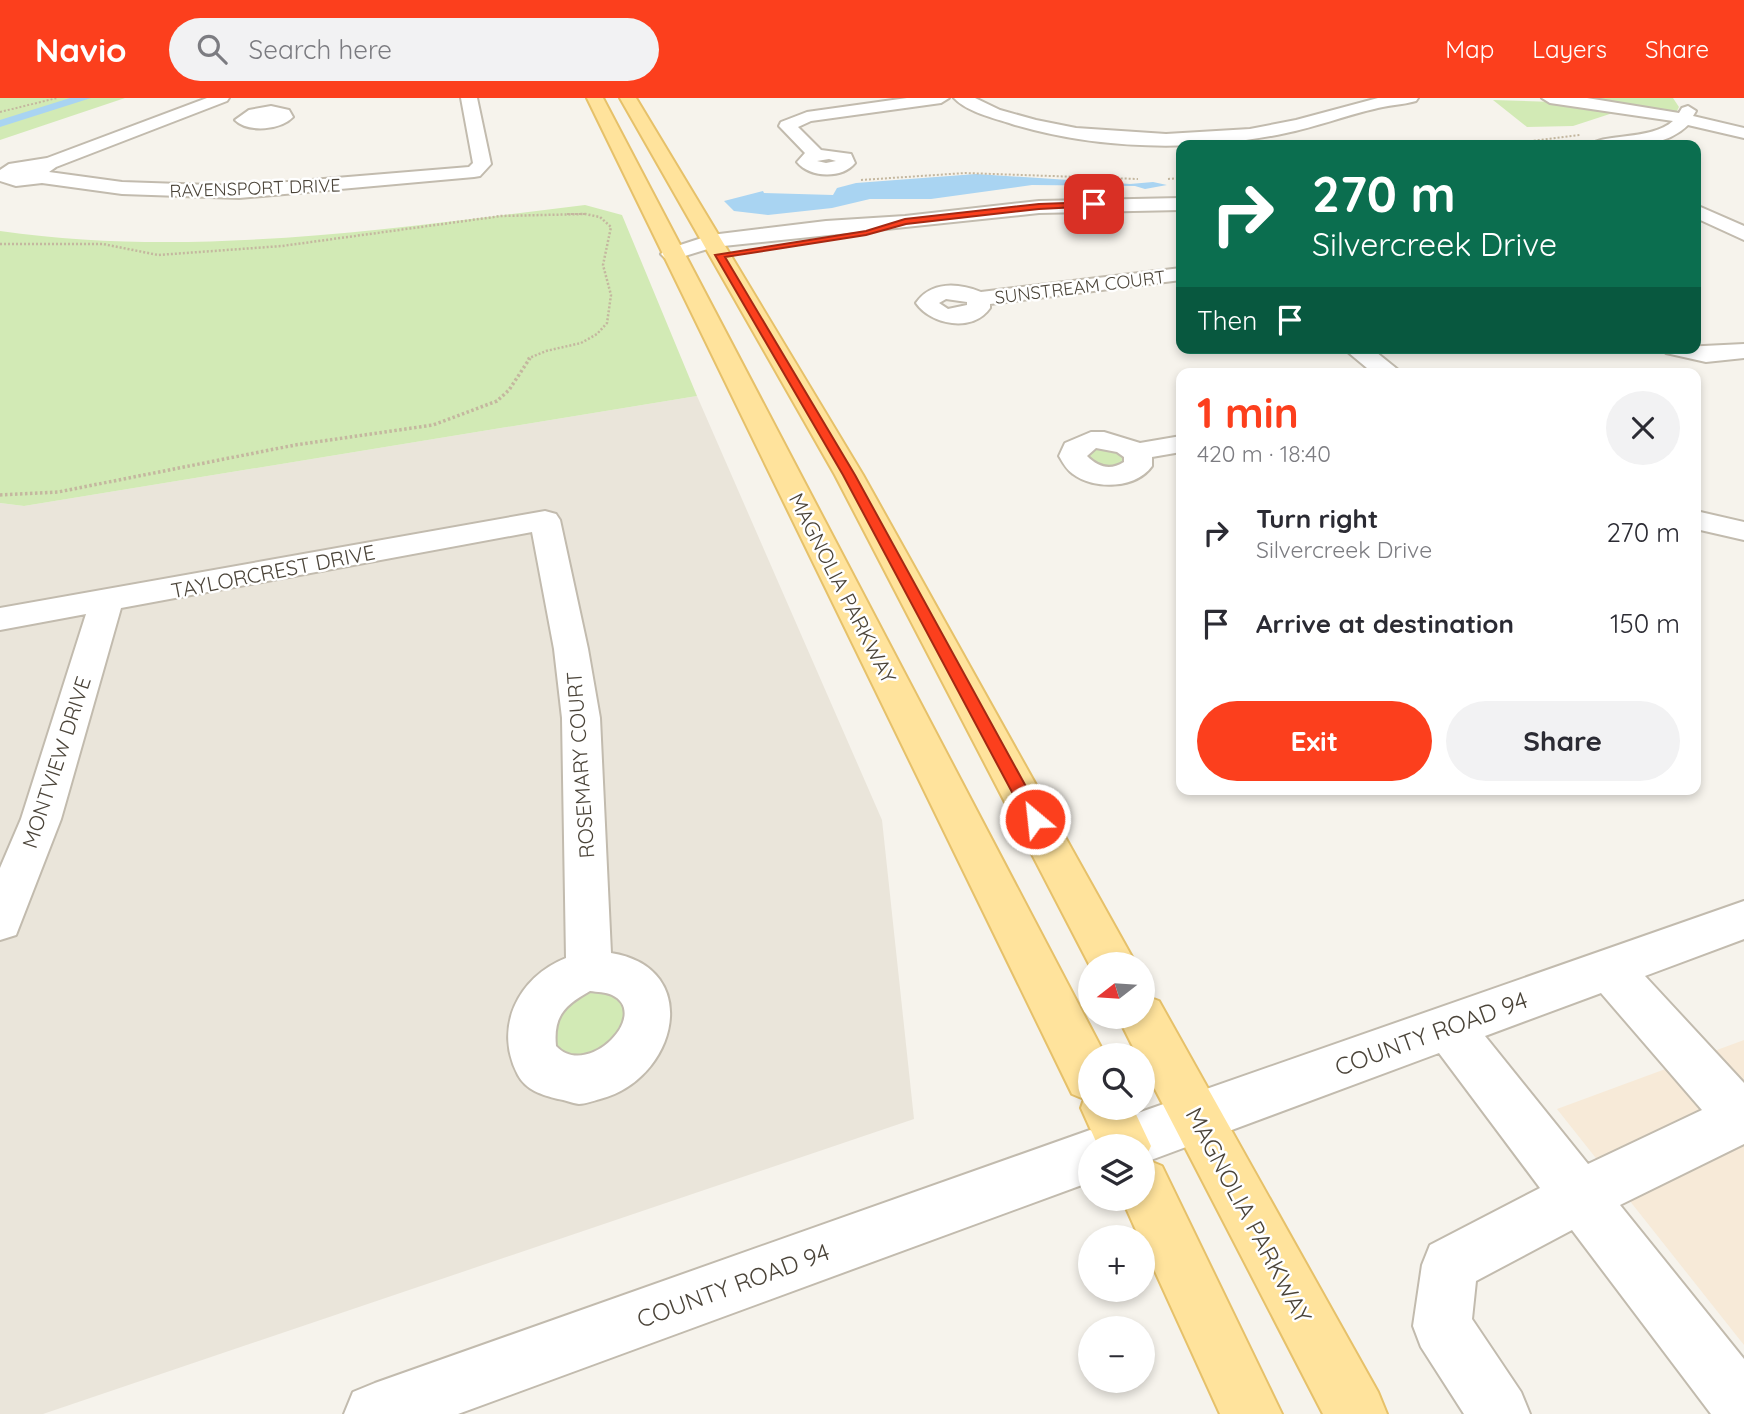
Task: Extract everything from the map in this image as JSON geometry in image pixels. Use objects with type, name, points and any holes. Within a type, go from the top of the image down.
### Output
[{"type":"main road","name":"MAGNOLIA PARKWAY","points":[[595,98],[673,254],[835,510],[1106,952]]},
{"type":"main road","name":"MAGNOLIA PARKWAY","points":[[628,98],[715,248],[1078,1050]]},
{"type":"main road","name":"MAGNOLIA PARKWAY","points":[[1148,1029],[1356,1414]]},
{"type":"main road","points":[[1149,1211],[1251,1414]]},
{"type":"street","points":[[198,106],[221,98]]},
{"type":"street","points":[[822,162],[794,122],[941,98]]},
{"type":"street","points":[[962,98],[984,109],[1040,125],[1102,135],[1165,139],[1257,134],[1410,98]]},
{"type":"street","points":[[1550,98],[1685,119],[1744,133]]},
{"type":"street","points":[[1632,140],[1656,136],[1677,127],[1685,119],[1687,105],[1682,98]]},
{"type":"street","name":"RAVENSPORT DRIVE","points":[[198,106],[44,170],[135,189],[239,192],[454,176],[488,169],[475,99]]},
{"type":"street","points":[[198,106],[249,115]]},
{"type":"street","points":[[673,254],[866,233],[905,222],[1039,206],[1176,204]]},
{"type":"street","points":[[1701,213],[1744,234]]},
{"type":"street","name":"SUNSTREAM COURT","points":[[978,299],[1176,275]]},
{"type":"street","points":[[1701,354],[1744,351]]},
{"type":"street","points":[[1363,354],[1383,368]]},
{"type":"street","points":[[1135,452],[1176,445]]},
{"type":"street","name":"TAYLORCREST DRIVE","points":[[0,619],[106,602],[545,520]]},
{"type":"street","name":"ROSEMARY COURT","points":[[545,520],[571,649],[581,718],[589,970]]},
{"type":"street","points":[[1701,526],[1744,531]]},
{"type":"street","name":"MONTVIEW DRIVE","points":[[0,921],[41,819],[106,602]]},
{"type":"street","name":"COUNTY ROAD 94","points":[[1154,1134],[1744,920]]},
{"type":"street","points":[[1499,1414],[1442,1326],[1450,1265],[1580,1196],[1742,1118],[1609,969]]},
{"type":"street","points":[[1448,1027],[1744,1407]]},
{"type":"street","name":"COUNTY ROAD 94","points":[[375,1414],[1078,1162]]},
{"type":"path","points":[[0,112],[57,98]]},
{"type":"path","points":[[822,162],[830,177],[844,181],[983,172],[1147,180]]},
{"type":"path","points":[[1165,179],[1176,178]]},
{"type":"path","points":[[0,244],[103,244],[158,255],[282,246],[502,216],[585,214],[600,217],[611,227],[603,265],[611,295],[607,323],[597,334],[581,343],[546,351],[527,359],[511,391],[478,410],[433,426],[403,432],[296,445],[65,491],[14,497],[0,495]]},
{"type":"shaded area","points":[[697,396],[882,820],[914,1119],[43,1414],[0,1414],[0,503],[24,506]]},
{"type":"shaded area","points":[[1744,1040],[1744,1345],[1557,1109]]},
{"type":"green space","points":[[0,98],[125,98],[0,140]]},
{"type":"green space","points":[[1572,98],[1673,98],[1679,107],[1677,111],[1667,111]]},
{"type":"green space","points":[[1493,100],[1554,102],[1619,111],[1573,126],[1527,127]]},
{"type":"green space","points":[[585,205],[622,215],[697,396],[24,506],[0,503],[0,231],[73,239],[220,241],[366,231]]},
{"type":"green space","points":[[1095,448],[1117,450],[1125,460],[1116,467],[1099,467],[1085,457]]},
{"type":"green space","points":[[599,979],[643,1017],[571,1077],[541,1017]]},
{"type":"water","points":[[70,98],[91,98],[0,127],[0,120]]},
{"type":"water","points":[[976,174],[1130,184],[1153,182],[1167,185],[1145,189],[1135,186],[1032,185],[931,199],[870,199],[832,208],[768,215],[734,211],[724,201],[763,191],[833,195],[837,188],[856,183]]},
{"type":"route","points":[[1035,819],[849,475],[719,255],[866,233],[905,222],[1039,206],[1094,204]]}]
